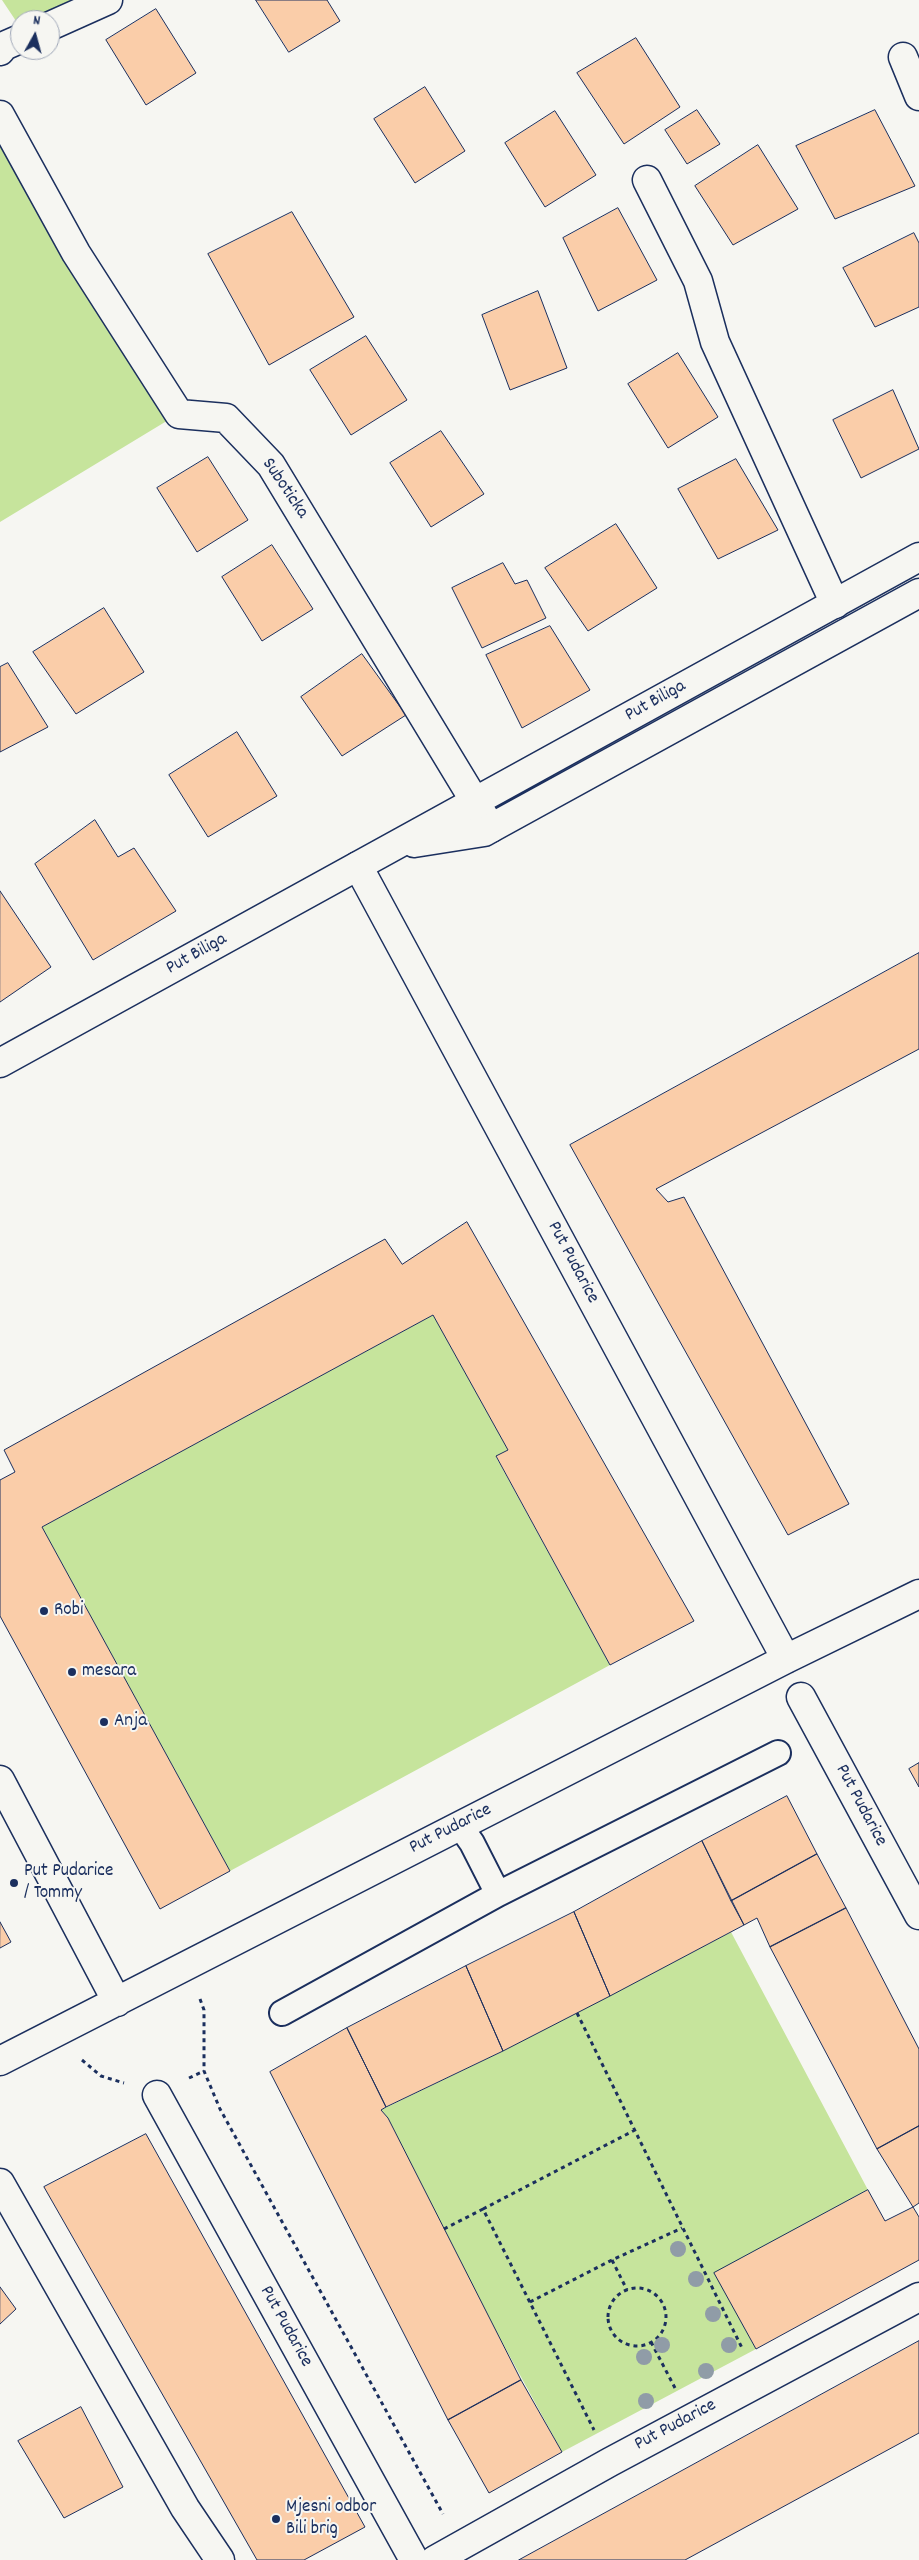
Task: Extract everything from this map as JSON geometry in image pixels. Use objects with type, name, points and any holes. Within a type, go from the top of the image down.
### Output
[{"type":"street","points":[[60,22],[108,0]]},
{"type":"street","points":[[903,58],[919,96]]},
{"type":"street","name":"Suboticka","points":[[0,115],[76,253],[179,414],[226,418],[271,465],[491,828]]},
{"type":"street","points":[[647,180],[698,282],[715,342],[835,604]]},
{"type":"street","name":"Put Biliga","points":[[0,1064],[919,557]]},
{"type":"street","name":"Put Biliga","points":[[393,847],[484,832],[919,592]]},
{"type":"street","name":"Put Pudarice","points":[[358,866],[786,1659]]},
{"type":"street","name":"Put Pudarice","points":[[0,2061],[786,1659],[919,1594]]},
{"type":"street","name":"Put Pudarice","points":[[801,1697],[919,1915]]},
{"type":"street","points":[[0,1780],[117,2002]]},
{"type":"street","name":"Put Pudarice","points":[[157,2095],[414,2560]]},
{"type":"street","points":[[0,2183],[185,2508],[220,2560]]},
{"type":"street","name":"Put Pudarice","points":[[435,2560],[610,2462],[919,2297]]},
{"type":"lane","points":[[282,2013],[498,1894],[778,1753]]},
{"type":"lane","points":[[460,1826],[472,1843],[498,1894]]},
{"type":"path","points":[[186,1966],[204,2010],[204,2071],[220,2110],[461,2545]]},
{"type":"path","points":[[577,2012],[759,2382]]},
{"type":"path","points":[[444,2229],[634,2130]]},
{"type":"path","points":[[483,2209],[610,2462]]},
{"type":"path","points":[[530,2302],[612,2260],[682,2228]]},
{"type":"path","points":[[612,2260],[627,2290]]},
{"type":"path","points":[[636,2287],[652,2291],[660,2298],[665,2307],[667,2317],[665,2327],[657,2338],[651,2342],[634,2346],[624,2343],[615,2336],[610,2326],[608,2316],[611,2303],[627,2290],[636,2287]]},
{"type":"path","points":[[651,2342],[678,2392]]},
{"type":"green space","points":[[2,0],[108,0],[60,17],[60,10],[10,10],[10,12]]},
{"type":"green space","points":[[0,115],[170,419],[0,522]]},
{"type":"green space","points":[[433,1315],[508,1450],[496,1457],[610,1665],[230,1871],[42,1527]]},
{"type":"green space","points":[[731,1932],[868,2190],[715,2273],[756,2349],[562,2452],[484,2309],[388,2118],[381,2110],[503,2051]]},
{"type":"building","points":[[256,0],[327,0],[340,21],[289,52]]},
{"type":"building","points":[[156,9],[196,73],[146,105],[106,40]]},
{"type":"building","points":[[636,38],[680,107],[624,144],[577,73]]},
{"type":"building","points":[[425,87],[465,151],[415,183],[374,119]]},
{"type":"building","points":[[697,110],[720,144],[687,164],[665,130]]},
{"type":"building","points":[[875,110],[915,186],[835,219],[796,146]]},
{"type":"building","points":[[555,111],[596,175],[545,207],[505,143]]},
{"type":"building","points":[[758,145],[798,209],[733,245],[695,186]]},
{"type":"building","points":[[618,208],[657,280],[598,311],[563,238]]},
{"type":"building","points":[[292,212],[354,317],[269,365],[208,254]]},
{"type":"building","points":[[914,233],[919,243],[919,307],[875,327],[843,268]]},
{"type":"building","points":[[538,291],[567,368],[510,390],[482,315]]},
{"type":"building","points":[[366,336],[407,400],[351,435],[310,370]]},
{"type":"building","points":[[678,353],[718,417],[668,448],[628,384]]},
{"type":"building","points":[[893,390],[919,449],[861,478],[833,420]]},
{"type":"building","points":[[441,431],[484,494],[431,527],[390,463]]},
{"type":"building","points":[[208,457],[248,520],[197,552],[157,488]]},
{"type":"building","points":[[736,459],[778,530],[718,559],[678,489]]},
{"type":"building","points":[[616,524],[657,588],[588,631],[545,568]]},
{"type":"building","points":[[272,545],[313,609],[262,641],[222,577]]},
{"type":"building","points":[[503,563],[515,584],[527,580],[546,618],[482,648],[452,588]]},
{"type":"building","points":[[104,608],[144,672],[76,714],[33,652]]},
{"type":"building","points":[[550,626],[590,690],[522,728],[486,655]]},
{"type":"building","points":[[362,654],[406,715],[342,756],[301,697]]},
{"type":"building","points":[[8,663],[48,727],[0,752],[0,667]]},
{"type":"building","points":[[237,732],[277,796],[208,837],[169,775]]},
{"type":"building","points":[[95,820],[118,857],[134,848],[176,911],[93,960],[35,864]]},
{"type":"building","points":[[0,891],[51,967],[0,1002]]},
{"type":"building","points":[[919,953],[919,1049],[656,1189],[668,1202],[684,1197],[849,1504],[788,1535],[570,1145]]},
{"type":"building","points":[[467,1222],[694,1621],[610,1665],[496,1456],[508,1450],[433,1315],[42,1527],[230,1871],[160,1909],[0,1616],[0,1480],[15,1472],[4,1450],[385,1239],[402,1264]]},
{"type":"building","points":[[919,1763],[919,1787],[909,1769]]},
{"type":"building","points":[[787,1796],[817,1854],[731,1901],[702,1841]]},
{"type":"building","points":[[702,1841],[744,1925],[610,1996],[574,1912]]},
{"type":"building","points":[[817,1854],[846,1908],[770,1947],[757,1918],[744,1925],[731,1901]]},
{"type":"building","points":[[846,1908],[919,2049],[919,2126],[877,2149],[770,1947]]},
{"type":"building","points":[[574,1912],[610,1996],[503,2051],[466,1966]]},
{"type":"building","points":[[0,1922],[11,1942],[0,1948]]},
{"type":"building","points":[[466,1966],[503,2051],[386,2107],[347,2028]]},
{"type":"building","points":[[347,2028],[386,2107],[381,2110],[388,2118],[521,2380],[448,2420],[270,2072]]},
{"type":"building","points":[[919,2126],[919,2203],[913,2207],[877,2149]]},
{"type":"building","points":[[146,2134],[365,2527],[304,2560],[257,2560],[44,2187]]},
{"type":"building","points":[[868,2190],[885,2221],[913,2207],[919,2217],[919,2260],[756,2349],[714,2273]]},
{"type":"building","points":[[0,2287],[16,2309],[0,2324]]},
{"type":"building","points":[[919,2341],[919,2433],[685,2560],[519,2560]]},
{"type":"building","points":[[521,2380],[562,2452],[489,2493],[448,2420]]},
{"type":"building","points":[[81,2407],[123,2487],[64,2518],[18,2441]]},
{"type":"place","name":"Robi","points":[[44,1611]]},
{"type":"place","name":"mesara","points":[[72,1672]]},
{"type":"place","name":"Anja","points":[[104,1722]]},
{"type":"place","name":"Put Pudarice / Tommy","points":[[14,1883]]},
{"type":"place","name":"Mjesni odbor Bili brig","points":[[276,2519]]}]
